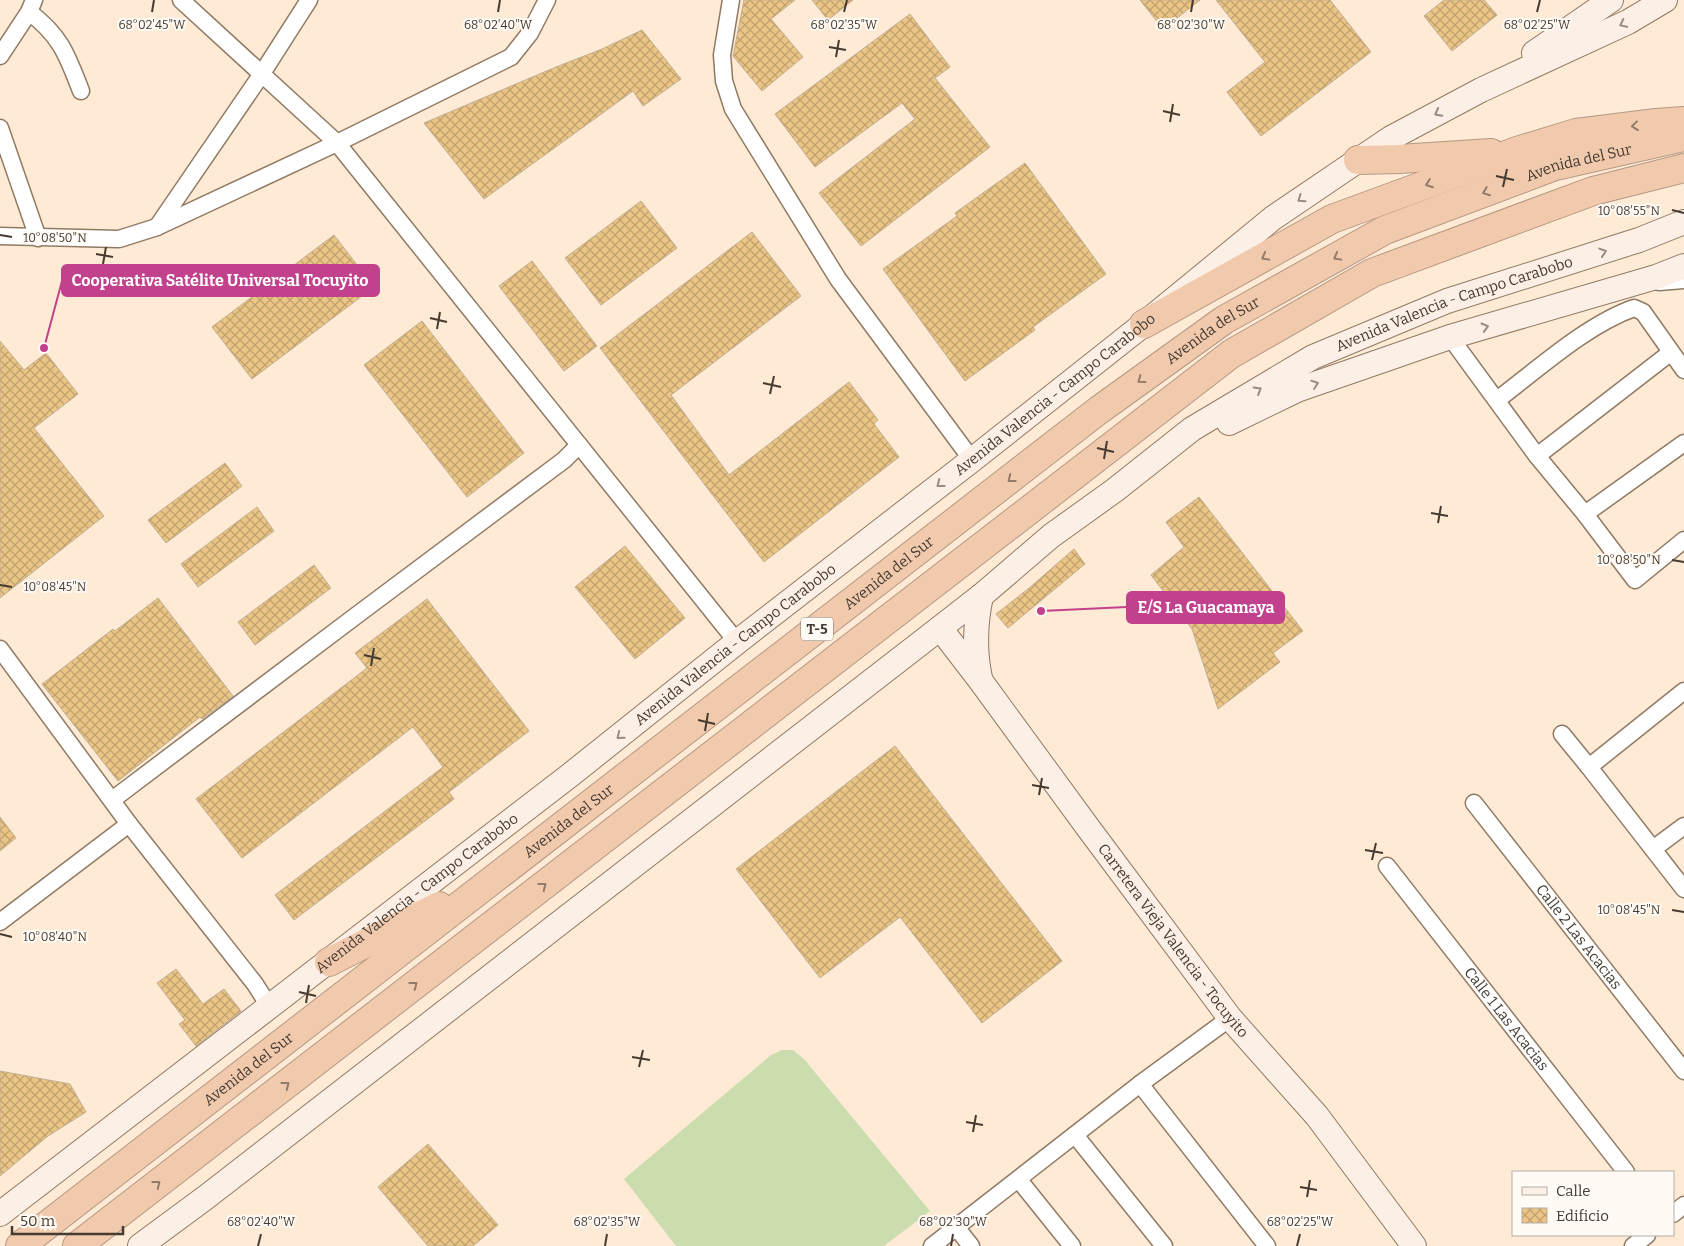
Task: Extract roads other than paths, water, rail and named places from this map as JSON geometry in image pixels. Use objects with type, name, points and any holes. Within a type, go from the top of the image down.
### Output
[{"type":"highway","points":[[1144,324],[1332,219],[1517,151],[1576,134],[1656,123],[1684,122]]},
{"type":"highway","name":"Avenida del Sur","points":[[20,1246],[1099,410],[1224,320],[1385,230],[1555,166],[1684,138]]},
{"type":"highway","points":[[1358,160],[1517,151]]},
{"type":"highway","name":"Avenida del Sur","points":[[77,1246],[1230,354],[1372,273],[1592,191],[1684,168]]},
{"type":"highway","points":[[329,962],[496,877]]},
{"type":"street","points":[[181,0],[337,143],[737,642]]},
{"type":"street","points":[[157,228],[261,75],[309,0]]},
{"type":"street","points":[[731,0],[722,55],[724,81],[733,109],[838,279],[972,460]]},
{"type":"street","points":[[1481,90],[1611,0]]},
{"type":"street","points":[[1481,90],[1628,22],[1666,0]]},
{"type":"street","points":[[0,236],[119,239],[157,228],[337,143],[511,57],[530,33],[545,2]]},
{"type":"street","points":[[0,56],[32,6],[58,39],[71,64],[81,91]]},
{"type":"street","name":"Avenida Valencia - Campo Carabobo","points":[[0,1214],[569,776],[737,642],[1144,324],[1273,218],[1391,138],[1481,90]]},
{"type":"street","points":[[0,128],[38,238]]},
{"type":"street","name":"Avenida Valencia - Campo Carabobo","points":[[140,1246],[205,1198],[940,628],[1052,536],[1116,490],[1192,429],[1312,357],[1447,301],[1640,240],[1684,222]]},
{"type":"street","name":"Avenida Valencia - Campo Carabobo","points":[[1159,454],[1297,390],[1450,337],[1634,284],[1684,266]]},
{"type":"street","points":[[1634,284],[1684,280]]},
{"type":"street","points":[[1497,400],[1583,335],[1634,308],[1643,312],[1684,370]]},
{"type":"street","points":[[1450,337],[1537,456],[1585,514],[1635,580],[1684,540]]},
{"type":"street","points":[[1537,456],[1670,352]]},
{"type":"street","points":[[1585,514],[1684,442]]},
{"type":"street","points":[[112,800],[564,460],[579,445]]},
{"type":"street","points":[[980,680],[975,642],[981,596]]},
{"type":"street","name":"Carretera Vieja Valencia - Tocuyito","points":[[940,628],[1230,1018],[1317,1116],[1414,1246]]},
{"type":"street","points":[[0,649],[129,824],[255,984],[269,1006]]},
{"type":"street","points":[[1589,767],[1684,691]]},
{"type":"street","points":[[1562,734],[1684,889]]},
{"type":"street","name":"Calle 2 Las Acacias","points":[[1474,803],[1684,1071]]},
{"type":"street","points":[[0,922],[129,824]]},
{"type":"street","points":[[1653,849],[1684,826]]},
{"type":"street","name":"Calle 1 Las Acacias","points":[[1386,866],[1625,1171]]},
{"type":"street","points":[[932,1246],[1140,1084],[1230,1018]]},
{"type":"street","points":[[1140,1084],[1267,1246]]},
{"type":"street","points":[[1075,1135],[1164,1246]]},
{"type":"street","points":[[1019,1180],[1072,1246]]},
{"type":"street","points":[[1674,1213],[1684,1205]]},
{"type":"street","points":[[956,1227],[971,1246]]},
{"type":"street","points":[[1632,1246],[1646,1236]]},
{"type":"place","name":"Cooperativa Satélite Universal Tocuyito","points":[[44,348]]},
{"type":"place","name":"E/S La Guacamaya","points":[[1041,611]]}]
